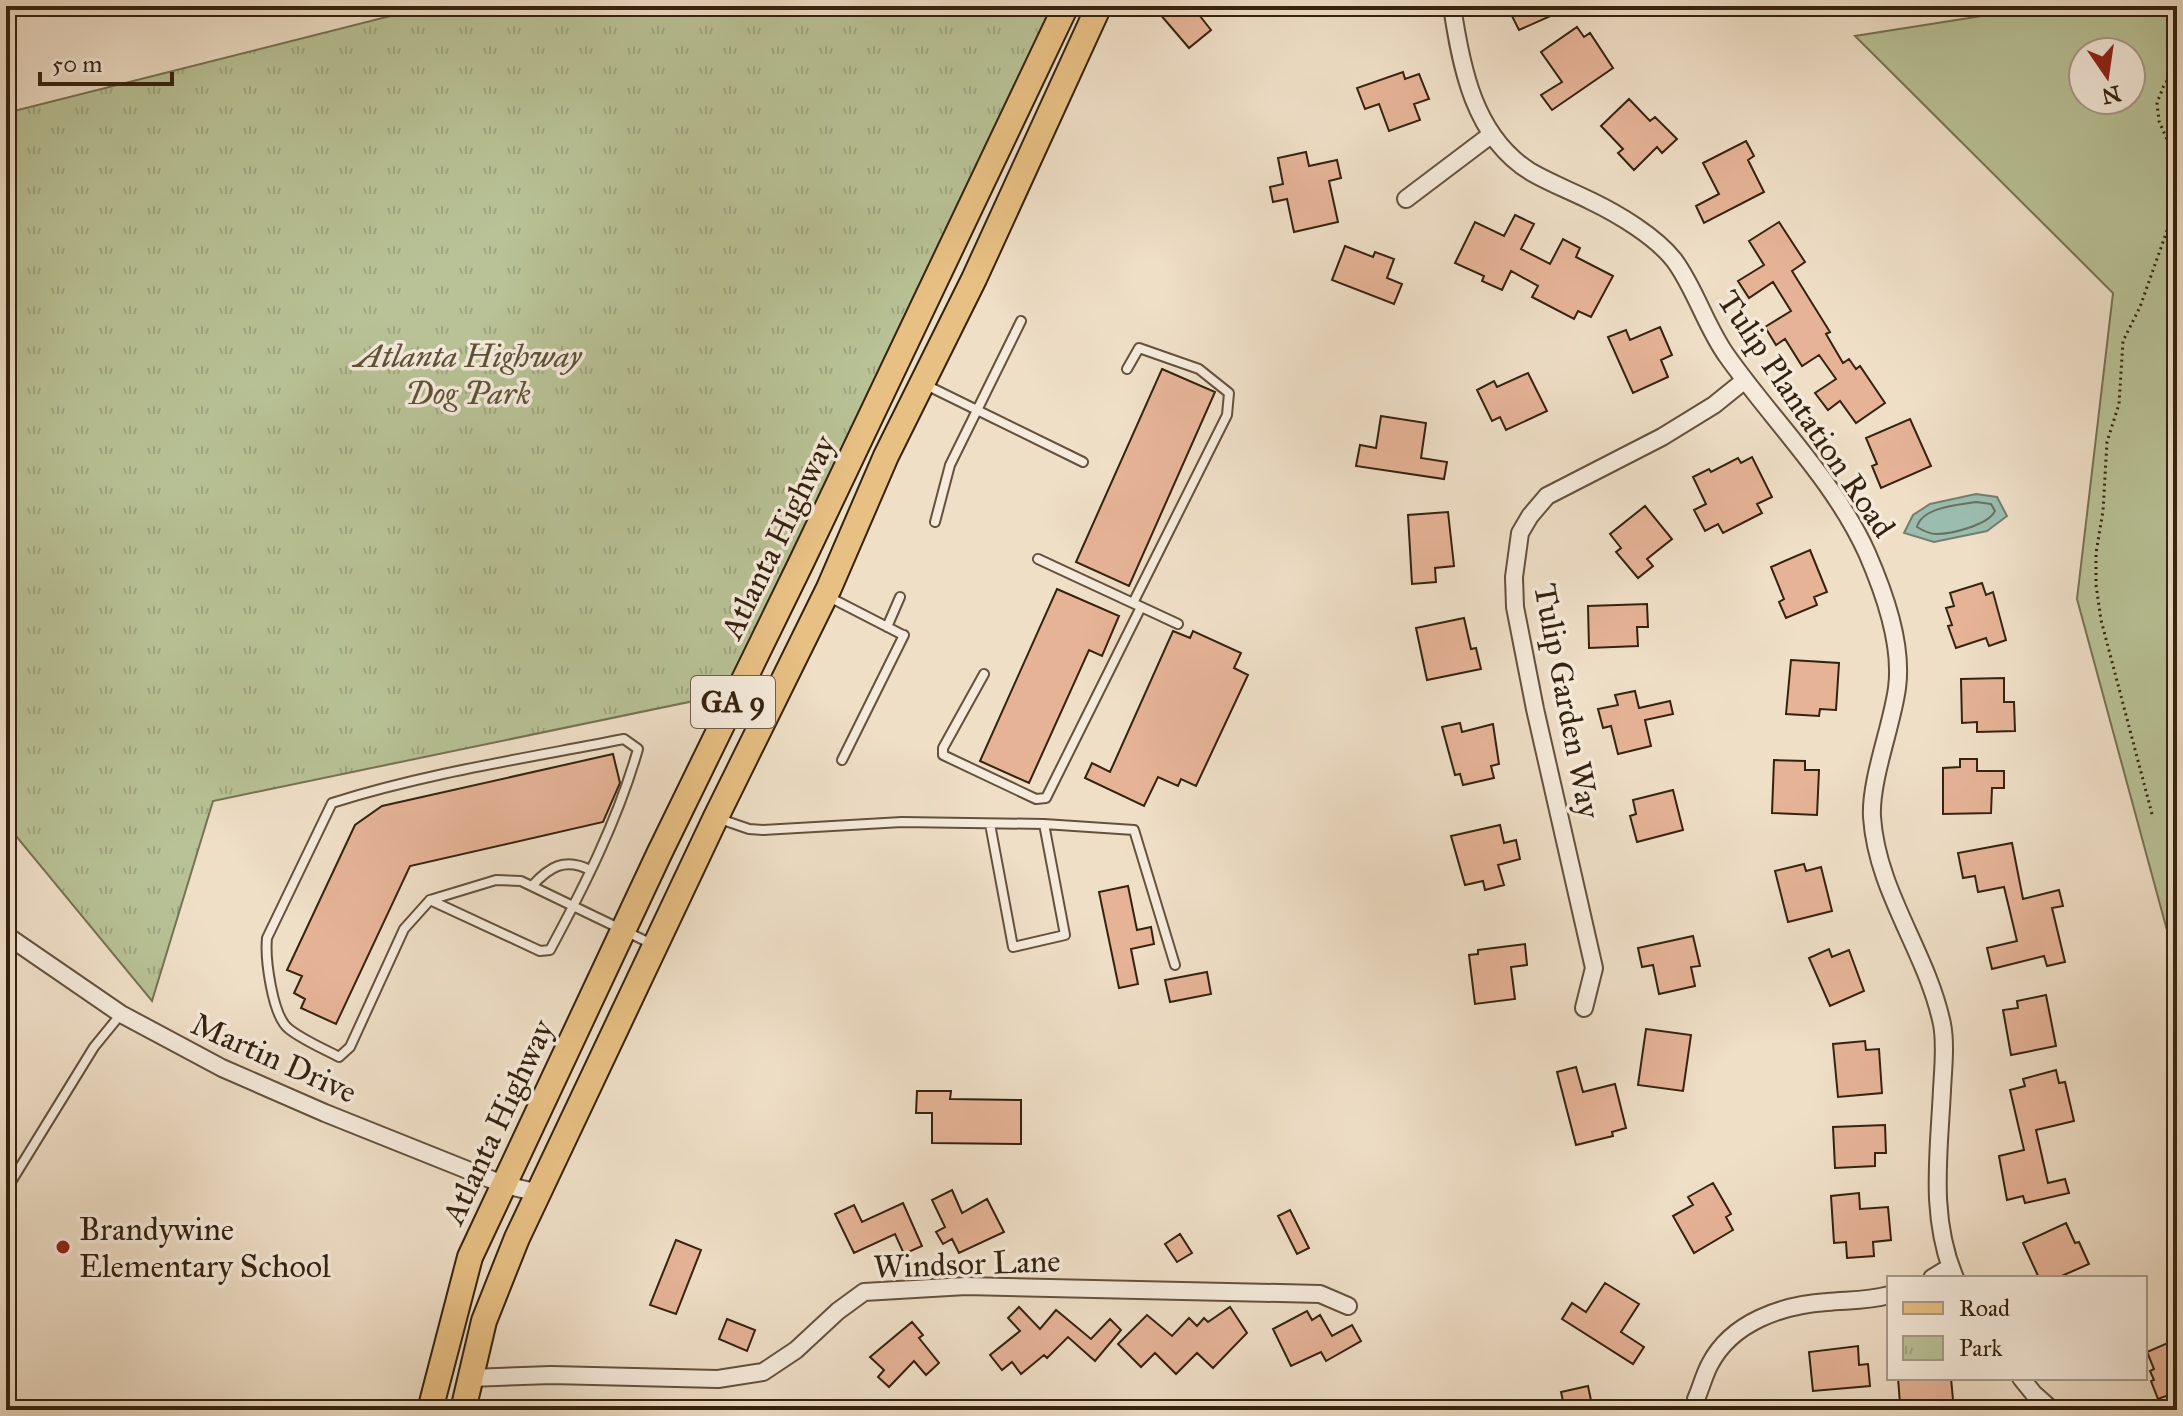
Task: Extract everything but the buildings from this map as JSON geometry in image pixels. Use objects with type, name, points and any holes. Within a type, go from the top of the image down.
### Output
[{"type":"main road","name":"Atlanta Highway","points":[[430,1410],[470,1257],[1066,6]]},
{"type":"main road","name":"Atlanta Highway","points":[[463,1410],[484,1321],[517,1238],[825,595],[886,456],[974,279],[1099,6]]},
{"type":"street","name":"Tulip Plantation Road","points":[[1452,6],[1464,73],[1472,97],[1492,134],[1513,158],[1531,172],[1624,217],[1674,260],[1724,353],[1835,497],[1866,549],[1886,600],[1895,639],[1898,685],[1872,812],[1877,858],[1929,983],[1942,1025],[1944,1059],[1936,1201],[1943,1244],[1952,1272]]},
{"type":"street","points":[[1406,199],[1492,134]]},
{"type":"street","name":"Tulip Garden Way","points":[[1584,1008],[1594,968],[1515,607],[1514,577],[1520,533],[1547,496],[1662,437],[1714,405],[1745,380]]},
{"type":"street","name":"Martin Drive","points":[[6,935],[121,1014],[269,1090],[505,1185],[539,1193]]},
{"type":"street","name":"Windsor Lane","points":[[470,1378],[551,1375],[718,1379],[763,1372],[796,1350],[838,1311],[864,1292],[966,1286],[1320,1294],[1348,1306]]},
{"type":"street","points":[[1696,1399],[1710,1364],[1728,1338],[1758,1318],[1793,1307],[1867,1301],[1887,1296]]},
{"type":"street","points":[[2023,1380],[2052,1410]]},
{"type":"lane","points":[[935,522],[950,465],[1021,321]]},
{"type":"lane","points":[[984,674],[943,748],[943,755],[1036,799],[1046,798],[1227,415],[1229,393],[1199,369],[1139,348],[1127,369]]},
{"type":"lane","points":[[922,384],[1083,462]]},
{"type":"lane","points":[[1038,559],[1178,624]]},
{"type":"lane","points":[[825,595],[902,634],[842,760]]},
{"type":"lane","points":[[887,627],[900,597]]},
{"type":"lane","points":[[430,900],[546,951],[550,950],[573,907],[625,793],[638,749],[624,739],[488,765],[332,803],[267,938],[266,952],[277,1010],[286,1027],[339,1057],[350,1047],[404,929],[430,900],[496,880],[521,881],[573,907],[655,946]]},
{"type":"lane","points":[[716,817],[740,827],[763,830],[902,822],[1044,824],[1134,830],[1175,965]]},
{"type":"lane","points":[[990,824],[1013,947],[1065,935],[1044,824]]},
{"type":"lane","points":[[532,886],[548,869],[577,863],[590,870]]},
{"type":"lane","points":[[6,1190],[94,1047],[121,1014]]},
{"type":"path","points":[[2152,814],[2101,620],[2096,553],[2103,511],[2107,442],[2119,404],[2123,341],[2140,307],[2175,208],[2177,187],[2157,103],[2164,85],[2177,68]]},
{"type":"green space","name":"Atlanta Highway Dog Park","points":[[430,6],[1057,6],[732,693],[213,801],[152,1001],[6,824],[6,113]]},
{"type":"green space","points":[[2045,6],[2177,6],[2177,967],[2077,599],[2113,293],[1855,36]]},
{"type":"water","points":[[1976,494],[1997,497],[2007,516],[1987,531],[1934,542],[1904,533],[1913,515],[1930,504]]},
{"type":"place","name":"Brandywine Elementary School","points":[[63,1247]]}]
